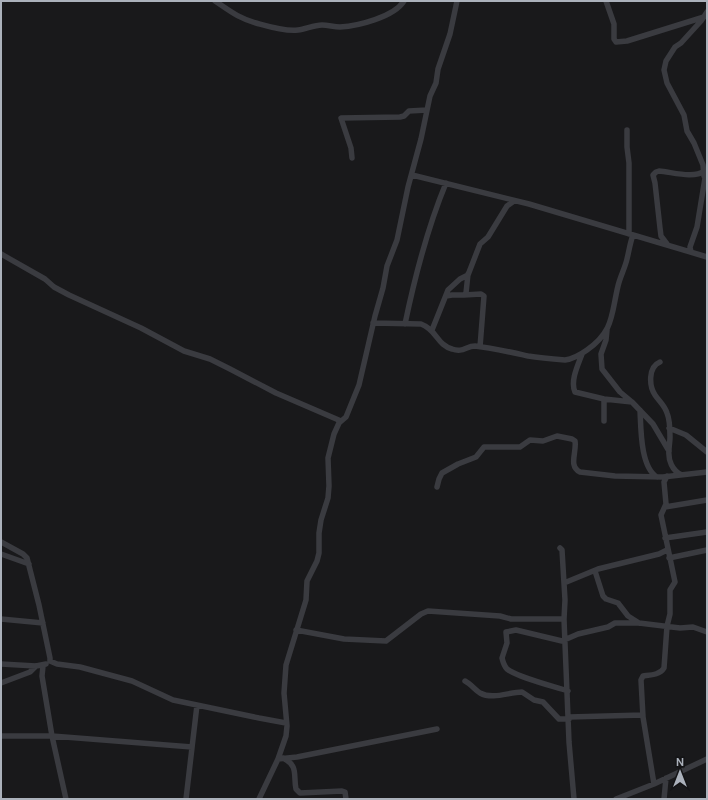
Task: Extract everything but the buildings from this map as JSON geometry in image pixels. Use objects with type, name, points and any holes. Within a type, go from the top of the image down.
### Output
[{"type":"street","points":[[215,1],[232,13],[255,23],[294,31],[317,26],[341,27],[369,22],[394,11],[404,1]]},
{"type":"street","points":[[259,799],[281,759],[286,736],[284,680],[286,665],[306,600],[307,581],[317,561],[319,553],[319,533],[321,520],[328,498],[328,458],[334,434],[341,421],[346,417],[359,385],[373,323],[384,288],[387,266],[397,240],[430,96],[436,83],[438,69],[450,34],[457,1]]},
{"type":"street","points":[[606,1],[614,24],[614,39],[616,42],[626,41],[705,14]]},
{"type":"street","points":[[691,252],[690,247],[697,227],[706,178],[703,165],[687,131],[686,121],[681,107],[669,88],[664,70],[666,61],[675,47],[681,43],[705,14]]},
{"type":"street","points":[[352,158],[347,135],[340,118],[404,116],[409,111],[428,110]]},
{"type":"street","points":[[373,323],[421,324],[428,326],[443,344],[451,349],[461,351],[472,346],[528,356],[570,360],[582,354],[597,343],[607,329],[612,318],[618,286],[626,261],[631,235],[627,130]]},
{"type":"street","points":[[667,244],[661,236],[656,183],[653,175],[659,171],[693,175],[700,174],[704,171]]},
{"type":"street","points":[[412,175],[514,201],[667,244],[707,257]]},
{"type":"street","points":[[405,324],[422,251],[446,183]]},
{"type":"street","points":[[464,295],[466,293],[468,274],[480,244],[488,237],[507,206],[514,201]]},
{"type":"street","points":[[1,254],[39,275],[65,293],[141,328],[184,350],[210,359],[276,393],[341,421]]},
{"type":"street","points":[[432,330],[448,290],[468,274]]},
{"type":"street","points":[[446,296],[480,294],[484,296],[480,347]]},
{"type":"street","points":[[607,329],[606,340],[601,354],[602,369],[620,392],[653,424],[669,451],[673,467],[682,475]]},
{"type":"street","points":[[582,354],[575,375],[575,392],[604,399],[632,402]]},
{"type":"street","points":[[660,362],[652,370],[652,385],[654,394],[668,413],[670,440],[669,451]]},
{"type":"street","points":[[604,399],[604,421]]},
{"type":"street","points":[[640,410],[643,451],[651,472],[657,477]]},
{"type":"street","points":[[669,428],[686,435],[707,452]]},
{"type":"street","points":[[437,487],[442,473],[458,464],[476,457],[484,447],[520,447],[530,440],[543,441],[557,436],[575,441],[574,466],[576,470],[580,472],[614,476],[657,477],[707,472]]},
{"type":"street","points":[[654,784],[643,715],[641,680],[642,676],[657,674],[664,668],[667,626],[670,614],[670,590],[675,580],[667,550],[661,515],[666,498],[664,482],[667,476]]},
{"type":"street","points":[[664,507],[707,500]]},
{"type":"street","points":[[666,538],[707,532]]},
{"type":"street","points":[[1,542],[26,556],[43,624],[50,661]]},
{"type":"street","points":[[560,548],[562,550],[564,583],[569,742],[574,799]]},
{"type":"street","points":[[564,583],[595,570],[659,554],[667,550]]},
{"type":"street","points":[[669,558],[707,550]]},
{"type":"street","points":[[1,554],[29,564]]},
{"type":"street","points":[[595,570],[603,596],[606,599],[618,603],[628,616],[639,624]]},
{"type":"street","points":[[296,630],[344,639],[386,641],[421,614],[428,611],[500,616],[511,619],[564,619]]},
{"type":"street","points":[[1,619],[43,624]]},
{"type":"street","points":[[568,691],[514,673],[506,668],[502,658],[506,647],[506,633],[508,631],[516,630],[558,640],[566,640],[578,634],[615,624],[698,628],[707,632]]},
{"type":"street","points":[[50,661],[56,664],[80,667],[132,681],[173,700],[286,723]]},
{"type":"street","points":[[1,664],[43,666],[50,661]]},
{"type":"street","points":[[1,682],[30,672],[36,666]]},
{"type":"street","points":[[43,666],[42,676],[52,736],[66,799]]},
{"type":"street","points":[[465,681],[472,684],[479,692],[486,695],[501,695],[522,692],[534,700],[543,702],[559,719],[643,715]]},
{"type":"street","points":[[186,799],[198,706]]},
{"type":"street","points":[[281,759],[437,729]]},
{"type":"street","points":[[1,736],[52,736],[192,747]]},
{"type":"street","points":[[281,759],[291,763],[294,767],[296,789],[300,793],[342,791],[345,792],[346,799]]},
{"type":"street","points":[[616,799],[654,784],[707,759]]},
{"type":"street","points":[[664,799],[666,778]]}]
